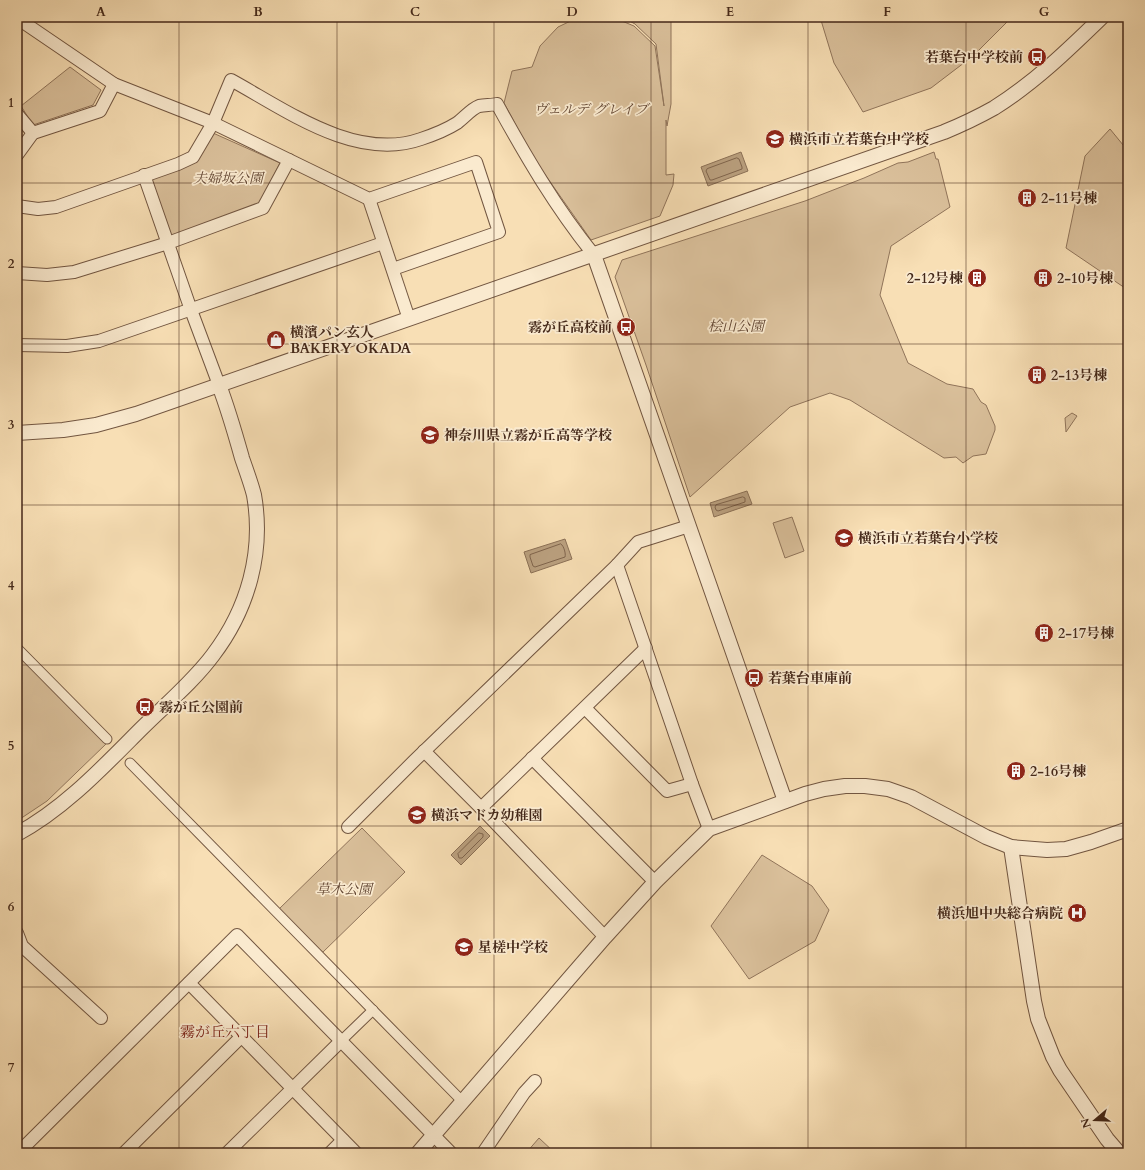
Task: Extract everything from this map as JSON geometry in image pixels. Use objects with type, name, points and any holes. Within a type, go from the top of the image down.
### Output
[{"type":"street","points":[[17,433],[96,426],[136,414],[930,137],[971,120],[994,108],[1033,80],[1059,58],[1102,17]]},
{"type":"street","points":[[17,18],[114,84],[213,123],[369,199],[476,162],[499,232],[392,269]]},
{"type":"street","points":[[17,206],[38,209],[56,207],[178,164],[193,157],[213,123],[231,80],[331,134],[370,143],[408,144],[434,135],[457,123],[478,106],[497,104],[524,154],[546,189],[594,255],[785,801]]},
{"type":"street","points":[[17,154],[33,133],[100,111],[114,84]]},
{"type":"street","points":[[17,114],[33,133]]},
{"type":"street","points":[[17,273],[47,275],[74,272],[168,243],[263,208],[289,160]]},
{"type":"street","points":[[17,834],[31,827],[56,808],[102,768],[190,680],[212,656],[232,627],[252,578],[257,526],[254,495],[219,385],[144,175]]},
{"type":"street","points":[[369,199],[408,319]]},
{"type":"street","points":[[17,344],[67,346],[98,340],[191,310],[383,243]]},
{"type":"street","points":[[348,827],[424,751],[617,565],[638,542],[689,526]]},
{"type":"street","points":[[617,565],[692,784],[709,829]]},
{"type":"street","points":[[17,648],[107,739]]},
{"type":"street","points":[[481,808],[646,648]]},
{"type":"street","points":[[585,708],[667,792],[692,784]]},
{"type":"street","points":[[424,751],[605,937]]},
{"type":"street","points":[[532,758],[655,882]]},
{"type":"street","points":[[130,763],[462,1101]]},
{"type":"street","points":[[418,1153],[605,937],[655,882],[709,829],[785,801],[824,789],[845,786],[865,786],[888,789],[911,797],[986,837],[1011,847],[1047,850],[1066,849],[1128,829]]},
{"type":"street","points":[[1011,847],[1038,1020],[1045,1039],[1060,1070],[1107,1139],[1119,1153]]},
{"type":"street","points":[[17,933],[22,946],[101,1018]]},
{"type":"street","points":[[18,1153],[237,935],[342,1040],[451,1153]]},
{"type":"street","points":[[189,983],[356,1153]]},
{"type":"street","points":[[227,1153],[373,1010]]},
{"type":"street","points":[[124,1153],[241,1037]]},
{"type":"street","points":[[483,1153],[524,1093],[535,1081]]},
{"type":"street","points":[[330,1153],[343,1140]]},
{"type":"green space","name":"ヴェルデ グレイブ","points":[[579,17],[612,17],[634,26],[655,46],[664,106],[656,44],[635,24],[622,17],[674,17],[671,19],[671,104],[667,126],[666,120],[666,175],[674,174],[673,185],[660,216],[591,240],[534,159],[504,103],[512,71],[532,67],[540,46],[558,27]]},
{"type":"green space","points":[[820,17],[1012,17],[973,56],[931,88],[863,112],[834,63]]},
{"type":"green space","points":[[70,67],[101,90],[93,105],[33,125],[21,106]]},
{"type":"green space","points":[[1110,129],[1128,151],[1128,288],[1125,288],[1066,248],[1085,156]]},
{"type":"green space","name":"夫婦坂公園","points":[[213,133],[280,163],[259,205],[171,237],[150,179],[197,161]]},
{"type":"green space","name":"桧山公園","points":[[934,152],[936,159],[938,159],[950,207],[891,246],[880,295],[908,363],[947,384],[973,389],[981,402],[986,405],[995,426],[995,430],[986,454],[973,456],[963,463],[956,457],[944,458],[850,400],[830,393],[790,407],[690,497],[615,277],[622,260],[805,201],[898,163],[908,162]]},
{"type":"green space","points":[[1072,413],[1077,416],[1066,432],[1065,418]]},
{"type":"green space","points":[[792,517],[804,551],[785,558],[773,523]]},
{"type":"green space","points":[[17,653],[106,744],[47,801],[17,821]]},
{"type":"green space","name":"草木公園","points":[[362,828],[405,872],[322,953],[279,909]]},
{"type":"green space","points":[[762,855],[812,886],[829,910],[815,941],[749,979],[711,926]]},
{"type":"green space","points":[[539,1138],[555,1153],[526,1153]]},
{"type":"water","points":[[741,152],[748,171],[708,186],[701,167]]},
{"type":"water","points":[[747,491],[752,504],[714,517],[710,503]]},
{"type":"water","points":[[565,539],[572,559],[531,573],[524,552]]},
{"type":"water","points":[[480,826],[490,836],[461,865],[451,855]]},
{"type":"place","name":"若葉台中学校前","points":[[1037,57]]},
{"type":"place","name":"横浜市立若葉台中学校","points":[[775,139]]},
{"type":"place","name":"2-11号棟","points":[[1027,198]]},
{"type":"place","name":"2-12号棟","points":[[977,278]]},
{"type":"place","name":"2-10号棟","points":[[1043,278]]},
{"type":"place","name":"霧が丘高校前","points":[[626,327]]},
{"type":"place","name":"横濱パン玄人 BAKERY OKADA","points":[[276,340]]},
{"type":"place","name":"2-13号棟","points":[[1037,375]]},
{"type":"place","name":"神奈川県立霧が丘高等学校","points":[[430,435]]},
{"type":"place","name":"横浜市立若葉台小学校","points":[[844,538]]},
{"type":"place","name":"2-17号棟","points":[[1044,633]]},
{"type":"place","name":"若葉台車庫前","points":[[754,678]]},
{"type":"place","name":"霧が丘公園前","points":[[145,707]]},
{"type":"place","name":"2-16号棟","points":[[1016,771]]},
{"type":"place","name":"横浜マドカ幼稚園","points":[[417,815]]},
{"type":"place","name":"横浜旭中央総合病院","points":[[1077,913]]},
{"type":"place","name":"星槎中学校","points":[[464,947]]},
{"type":"district","name":"霧が丘六丁目","points":[[225,1032]]}]
